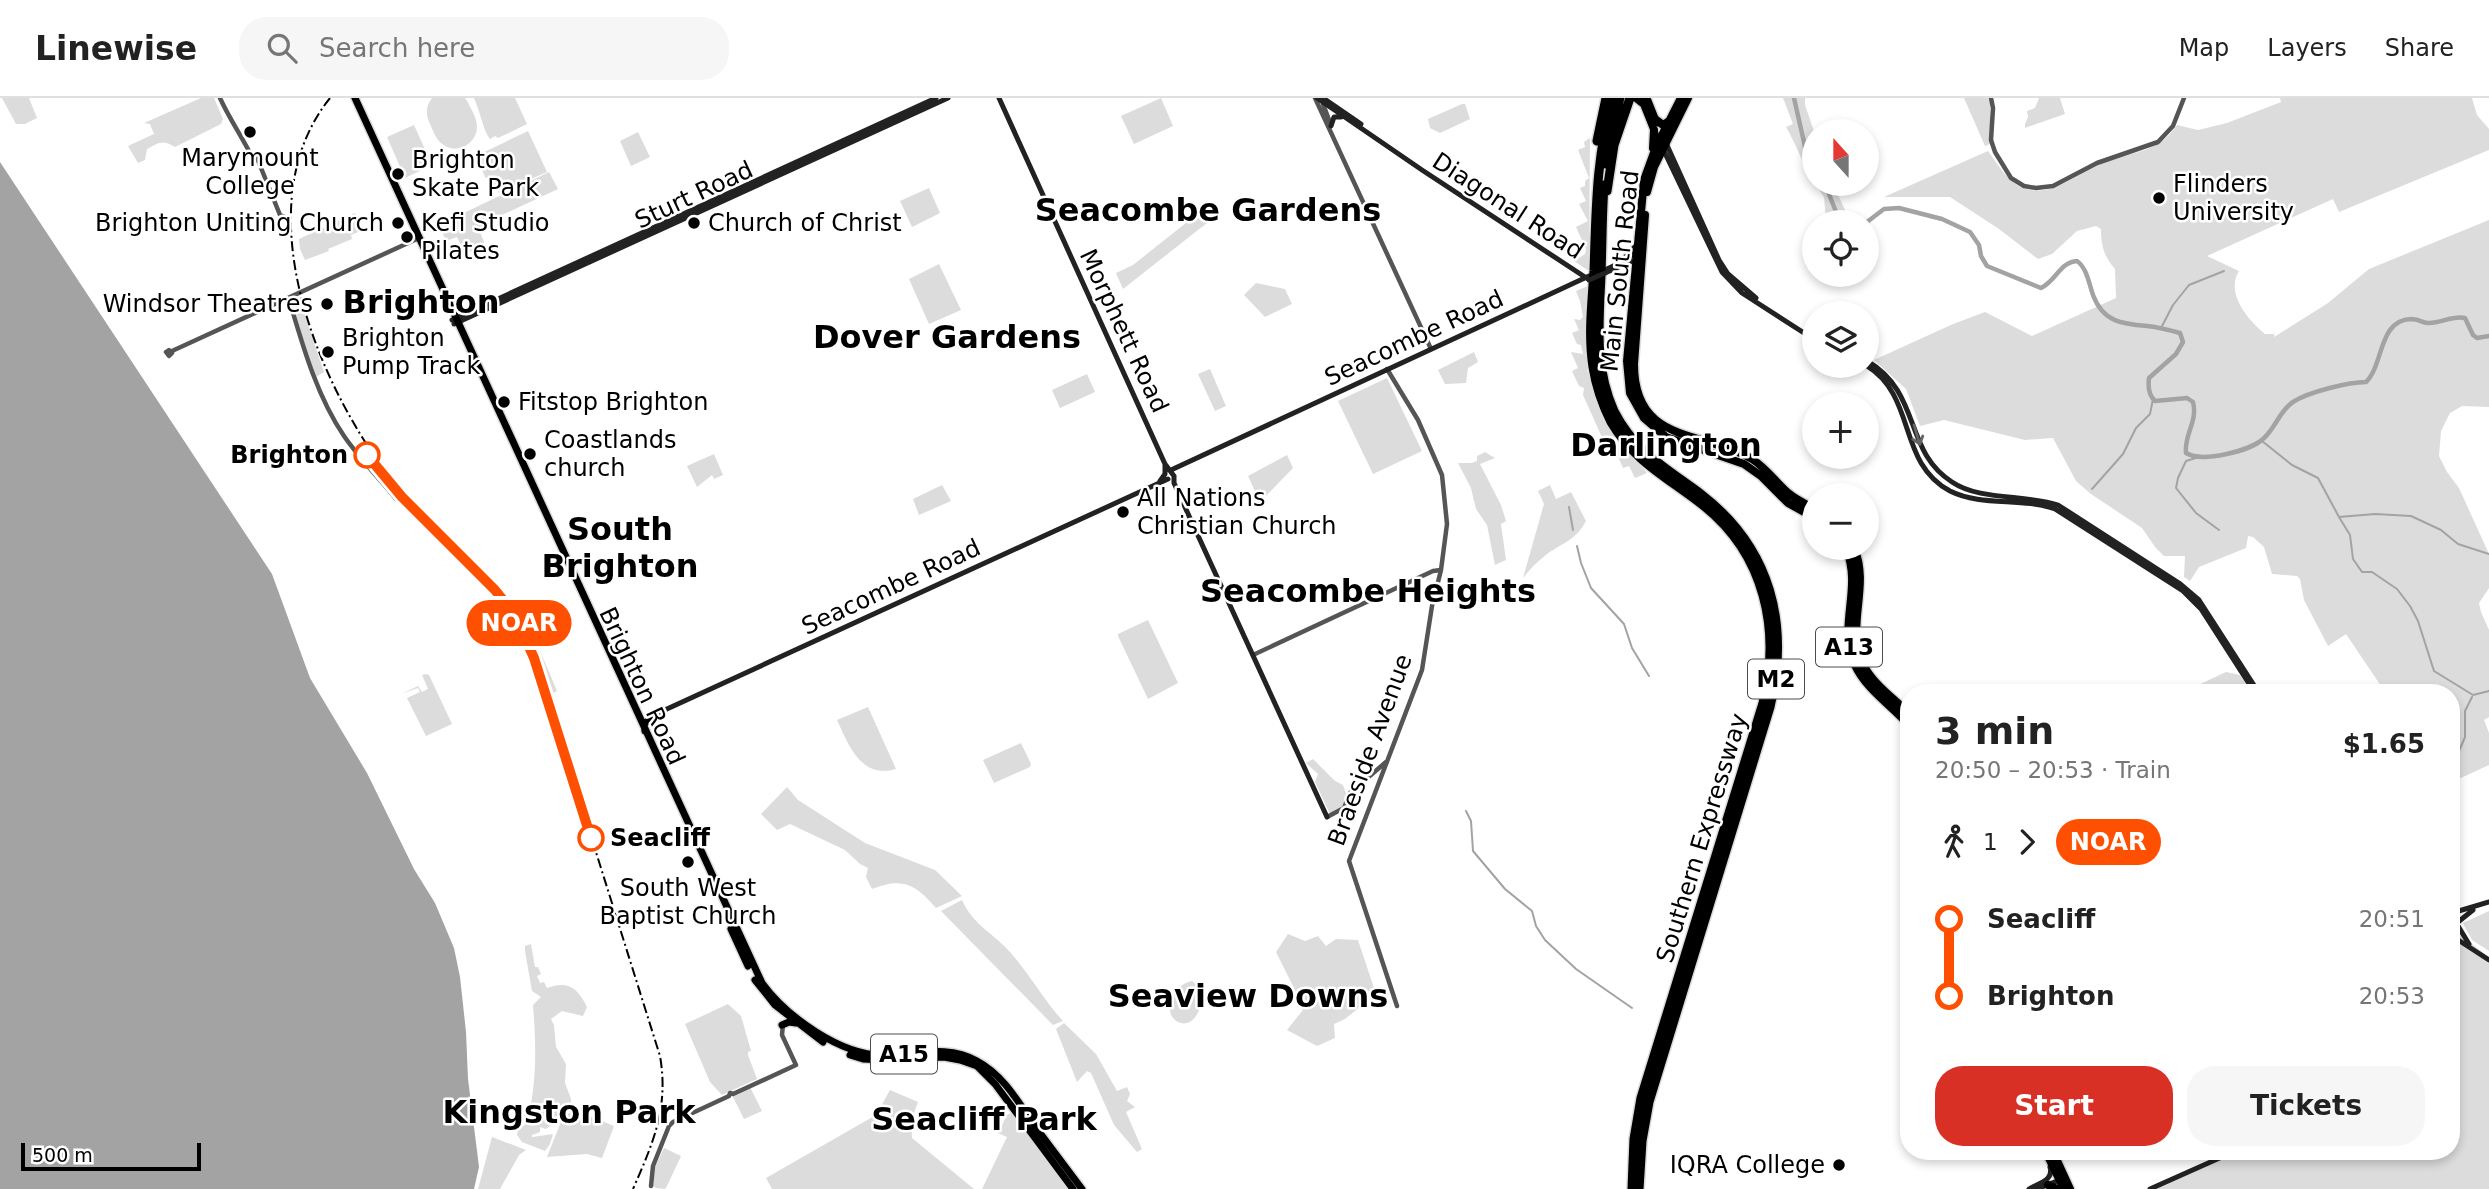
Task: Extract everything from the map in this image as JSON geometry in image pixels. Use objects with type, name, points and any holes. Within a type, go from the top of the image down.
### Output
[{"type":"highway","points":[[1594,255],[1594,165],[1606,98]]},
{"type":"highway","name":"Southern Expressway","points":[[1613,98],[1601,150],[1594,255],[1591,348],[1595,378],[1602,402],[1619,434],[1639,458],[1706,508],[1734,537],[1751,565],[1763,593],[1769,614],[1771,640],[1770,669],[1763,703],[1641,1098],[1634,1139],[1632,1189]]},
{"type":"highway","name":"Southern Expressway","points":[[1620,98],[1606,158],[1598,345],[1602,376],[1609,399],[1625,428],[1642,450],[1720,510],[1747,543],[1771,591],[1779,642],[1777,673],[1770,707],[1649,1102],[1642,1141],[1639,1189]]},
{"type":"highway","name":"M2","points":[[1604,217],[1614,145],[1630,98]]},
{"type":"highway","name":"Main South Road","points":[[1681,98],[1661,140],[1648,188],[1638,257],[1634,325],[1627,361],[1628,385],[1633,402],[1651,426],[1666,437],[1744,464],[1757,472],[1788,503],[1802,511]]},
{"type":"highway","name":"Main South Road","points":[[1661,140],[1688,98]]},
{"type":"highway","points":[[1656,119],[1663,125],[1670,121]]},
{"type":"highway","points":[[1654,160],[1661,140]]},
{"type":"highway","name":"Main South Road","points":[[1654,160],[1644,180],[1638,257],[1634,274],[1635,382],[1642,401],[1655,419],[1681,435],[1753,460],[1793,497],[1802,502]]},
{"type":"highway","points":[[1634,274],[1630,266],[1624,263],[1637,246]]},
{"type":"highway","name":"A13","points":[[1849,560],[1854,576],[1848,635],[1855,664],[1863,678],[1900,716]]},
{"type":"highway","name":"A13","points":[[1859,560],[1861,575],[1856,627],[1861,657],[1873,678],[1900,705]]},
{"type":"highway","points":[[2050,1160],[2064,1189]]},
{"type":"highway","points":[[2055,1160],[2061,1182],[2070,1189]]},
{"type":"highway","points":[[2048,1185],[2061,1182]]},
{"type":"main road","name":"Brighton Road","points":[[353,98],[760,984]]},
{"type":"main road","name":"Sturt Road","points":[[457,322],[936,98]]},
{"type":"main road","name":"Sturt Road","points":[[457,322],[948,98]]},
{"type":"main road","name":"Morphett Road","points":[[999,98],[1327,817]]},
{"type":"main road","name":"Diagonal Road","points":[[1320,99],[1588,278]]},
{"type":"main road","points":[[1642,99],[1684,193]]},
{"type":"main road","points":[[1642,99],[1656,119],[1668,161],[1728,274],[1752,296],[1802,329]]},
{"type":"main road","points":[[1332,129],[1334,117],[1348,119]]},
{"type":"main road","points":[[1654,160],[1663,158],[1668,161]]},
{"type":"main road","name":"Seacombe Road","points":[[641,721],[1160,481],[1181,466],[1387,369],[1638,257]]},
{"type":"main road","name":"Brighton Road","points":[[457,322],[760,984]]},
{"type":"main road","points":[[1879,374],[1894,393],[1916,457],[1931,477],[1953,492],[1973,499],[2031,503],[2055,509],[2183,591],[2200,609],[2251,684]]},
{"type":"main road","points":[[646,735],[644,723],[657,714]]},
{"type":"main road","points":[[2460,912],[2489,903]]},
{"type":"main road","points":[[2460,921],[2465,915],[2489,903]]},
{"type":"main road","points":[[2460,928],[2470,946]]},
{"type":"main road","points":[[2460,940],[2489,960]]},
{"type":"main road","name":"A15","points":[[760,984],[774,998],[786,1018],[854,1051],[884,1055],[945,1051],[971,1057],[994,1072],[1082,1189]]},
{"type":"main road","name":"A15","points":[[786,1018],[820,1040],[853,1056],[874,1059],[944,1057],[968,1062],[990,1077],[1073,1189]]},
{"type":"main road","points":[[853,1056],[864,1066],[874,1059]]},
{"type":"main road","points":[[1005,1112],[1013,1110],[1021,1118]]},
{"type":"main road","points":[[1040,1133],[1036,1134],[1041,1144]]},
{"type":"main road","points":[[2029,1189],[2051,1175],[2048,1160]]},
{"type":"main road","points":[[2150,1189],[2214,1160]]},
{"type":"main road","points":[[2037,1189],[2048,1185]]},
{"type":"street","points":[[220,98],[231,123],[255,159],[280,215],[285,217]]},
{"type":"street","points":[[1991,98],[1991,140],[1997,155],[2011,178],[2024,186],[2036,188],[2053,186],[2096,163],[2158,142],[2173,126],[2184,98]]},
{"type":"street","points":[[1320,99],[1431,349]]},
{"type":"street","points":[[1320,99],[1332,129]]},
{"type":"street","points":[[172,351],[417,239]]},
{"type":"street","points":[[291,296],[291,306],[308,361],[328,407],[344,436],[396,499]]},
{"type":"street","name":"Braeside Avenue","points":[[1387,369],[1418,420],[1443,479],[1446,534],[1422,670],[1349,859],[1397,1006]]},
{"type":"street","points":[[1252,655],[1433,571],[1441,570]]},
{"type":"street","points":[[1327,817],[1344,808],[1350,793],[1388,760]]},
{"type":"street","points":[[1375,771],[1382,773]]},
{"type":"street","points":[[650,1188],[653,1166],[673,1122],[793,1064],[782,1035],[786,1018]]},
{"type":"shaded area","points":[[2,98],[29,98],[37,118],[25,124],[16,124]]},
{"type":"shaded area","points":[[201,98],[214,98],[223,119],[221,124],[175,147],[164,143],[155,145],[147,149],[145,160],[138,163],[128,146],[154,134],[150,124],[144,123]]},
{"type":"shaded area","points":[[432,98],[465,98],[477,124],[473,139],[464,147],[446,147],[434,134],[427,117],[427,107]]},
{"type":"shaded area","points":[[474,98],[515,98],[527,124],[490,139]]},
{"type":"shaded area","points":[[1161,98],[1173,126],[1134,144],[1121,116]]},
{"type":"shaded area","points":[[1783,98],[1805,98],[1810,119],[1802,119],[1802,159],[1786,127],[1793,124]]},
{"type":"shaded area","points":[[1964,98],[1988,98],[1990,144],[1985,146]]},
{"type":"shaded area","points":[[2039,98],[2060,98],[2065,114],[2025,128],[2027,111],[2035,108]]},
{"type":"shaded area","points":[[2280,98],[2472,98],[2477,115],[2489,129],[2489,150],[2339,212],[2333,199],[2207,256],[2239,271],[2235,288],[2240,306],[2265,334],[2274,334],[2275,330],[2274,337],[2328,303],[2369,269],[2489,220],[2489,407],[2462,406],[2450,413],[2441,431],[2439,456],[2459,488],[2489,554],[2489,588],[2479,603],[2489,630],[2489,717],[2484,720],[2489,733],[2489,765],[2460,778],[2460,684],[2380,684],[2346,634],[2328,646],[2304,600],[2300,579],[2297,576],[2272,574],[2264,547],[2253,537],[2248,536],[2246,548],[2199,567],[2190,581],[2184,577],[2185,556],[2164,556],[2142,528],[2076,481],[2053,438],[2025,440],[1944,420],[1920,426],[1906,389],[1879,365],[1879,358],[1985,312],[2032,336],[2116,298],[2115,269],[2104,250],[2101,229],[2096,226],[2077,231],[2052,254],[2038,259],[1950,197],[1884,197],[1988,151],[2017,185],[2031,190],[2050,189],[2101,163],[2158,144],[2177,125],[2198,130],[2227,123],[2281,102]]},
{"type":"shaded area","points":[[1465,104],[1470,119],[1440,133],[1430,128],[1428,119]]},
{"type":"shaded area","points":[[414,125],[432,165],[405,178],[387,137]]},
{"type":"shaded area","points":[[528,131],[547,172],[499,193],[494,183],[485,177],[476,156]]},
{"type":"shaded area","points":[[638,132],[650,157],[631,166],[620,141]]},
{"type":"shaded area","points":[[1590,138],[1589,271],[1574,261],[1585,254],[1586,249],[1576,227],[1588,221],[1579,204],[1586,201],[1580,188],[1585,186],[1585,181],[1589,178],[1578,150],[1585,147],[1584,142]]},
{"type":"shaded area","points":[[0,162],[272,574],[310,678],[367,773],[414,869],[435,903],[454,948],[460,977],[468,1079],[479,1167],[474,1189],[0,1189]]},
{"type":"shaded area","points":[[549,172],[558,189],[491,220],[492,223],[479,229],[485,245],[465,254],[457,237],[446,241],[439,225]]},
{"type":"shaded area","points":[[929,188],[940,213],[912,227],[900,201]]},
{"type":"shaded area","points":[[1839,196],[1845,210],[1825,210],[1824,197]]},
{"type":"shaded area","points":[[1206,207],[1212,219],[1123,289],[1116,273],[1133,265]]},
{"type":"shaded area","points":[[355,213],[363,230],[351,235],[352,239],[328,249],[329,251],[305,260],[299,239]]},
{"type":"shaded area","points":[[939,264],[961,310],[929,324],[909,279]]},
{"type":"shaded area","points":[[1256,283],[1285,289],[1292,304],[1265,317],[1244,295]]},
{"type":"shaded area","points":[[1588,286],[1587,370],[1598,403],[1614,434],[1647,473],[1635,478],[1629,466],[1623,468],[1614,450],[1609,453],[1583,395],[1584,388],[1579,386],[1572,371],[1578,368],[1571,352],[1583,354],[1581,345],[1577,344],[1572,333],[1579,330],[1574,319],[1580,320],[1583,317],[1576,291]]},
{"type":"shaded area","points":[[299,298],[324,372],[316,377],[308,359],[293,302]]},
{"type":"shaded area","points":[[1474,352],[1478,362],[1468,368],[1466,383],[1445,384],[1438,370]]},
{"type":"shaded area","points":[[1210,369],[1226,406],[1215,411],[1198,374]]},
{"type":"shaded area","points":[[1087,374],[1095,392],[1060,408],[1052,390]]},
{"type":"shaded area","points":[[1387,378],[1422,451],[1373,474],[1338,401]]},
{"type":"shaded area","points":[[1485,452],[1495,458],[1480,464],[1506,521],[1501,524],[1506,560],[1495,565],[1487,525],[1476,509],[1471,488],[1458,463],[1477,461],[1477,456]]},
{"type":"shaded area","points":[[714,454],[723,475],[714,479],[712,475],[697,487],[687,466]]},
{"type":"shaded area","points":[[1287,455],[1293,468],[1260,502],[1248,476]]},
{"type":"shaded area","points":[[942,485],[951,501],[919,515],[913,499]]},
{"type":"shaded area","points":[[1550,485],[1556,499],[1571,492],[1586,521],[1573,537],[1547,554],[1523,578],[1544,504],[1538,491]]},
{"type":"shaded area","points":[[503,595],[512,596],[521,606],[557,691],[553,693],[555,700],[552,702],[528,633]]},
{"type":"shaded area","points":[[1148,620],[1178,683],[1148,699],[1118,634]]},
{"type":"shaded area","points":[[2226,672],[2240,675],[2246,684],[2200,684]]},
{"type":"shaded area","points":[[422,675],[429,675],[452,724],[426,736],[407,698],[420,692],[418,688],[403,693],[418,686],[422,692],[428,689]]},
{"type":"shaded area","points":[[868,707],[896,769],[884,771],[865,765],[846,740],[837,720]]},
{"type":"shaded area","points":[[1021,743],[1030,767],[994,783],[983,760]]},
{"type":"shaded area","points":[[1313,759],[1335,781],[1343,785],[1347,796],[1343,806],[1330,814],[1315,782],[1318,774],[1306,763]]},
{"type":"shaded area","points":[[787,787],[798,800],[865,843],[935,870],[962,896],[936,908],[922,893],[908,885],[900,883],[872,889],[866,877],[868,868],[845,850],[790,824],[777,830],[761,814]]},
{"type":"shaded area","points":[[962,900],[978,923],[1016,959],[1063,1021],[1053,1025],[941,911]]},
{"type":"shaded area","points":[[2489,911],[2489,951],[2472,940],[2463,923]]},
{"type":"shaded area","points":[[1288,934],[1305,941],[1318,936],[1326,946],[1336,939],[1358,940],[1376,994],[1345,1019],[1334,1024],[1335,1038],[1317,1046],[1287,1030],[1303,1010],[1276,952]]},
{"type":"shaded area","points":[[2460,934],[2489,958],[2489,1189],[2156,1189],[2220,1160],[2460,1160]]},
{"type":"shaded area","points":[[531,944],[535,967],[538,967],[541,974],[537,976],[540,983],[544,982],[547,988],[561,985],[572,987],[587,1007],[583,1016],[562,1011],[551,1019],[556,1047],[566,1064],[565,1083],[571,1107],[549,1127],[540,1127],[540,1132],[532,1135],[553,1134],[545,1151],[522,1142],[517,1135],[518,1129],[525,1125],[519,1113],[529,1114],[532,1100],[535,1060],[533,1005],[541,997],[532,991],[525,951],[525,946]]},
{"type":"shaded area","points":[[1192,981],[1200,994],[1199,1010],[1191,1021],[1178,1022],[1170,1012],[1172,999],[1179,987]]},
{"type":"shaded area","points":[[728,1004],[741,1016],[751,1051],[748,1055],[757,1079],[722,1095],[710,1082],[685,1024]]},
{"type":"shaded area","points":[[1064,1023],[1096,1054],[1117,1091],[1127,1087],[1130,1094],[1127,1101],[1135,1107],[1126,1112],[1142,1149],[1137,1152],[1114,1125],[1091,1073],[1087,1071],[1077,1082],[1056,1029]]},
{"type":"shaded area","points":[[750,1087],[762,1111],[744,1119],[733,1097]]},
{"type":"shaded area","points":[[890,1090],[918,1102],[911,1121],[912,1138],[974,1189],[772,1189],[766,1178],[876,1115]]},
{"type":"shaded area","points":[[577,1111],[614,1126],[602,1158],[587,1154],[547,1157],[562,1119]]},
{"type":"shaded area","points":[[1007,1115],[1016,1115],[1070,1189],[982,1189],[1007,1137],[998,1133]]},
{"type":"shaded area","points":[[492,1137],[526,1150],[519,1155],[500,1189],[478,1189]]},
{"type":"shaded area","points":[[664,1148],[681,1156],[665,1189],[653,1186],[655,1167]]},
{"type":"waterway","points":[[1794,98],[1802,133]]},
{"type":"waterway","points":[[1830,196],[1835,210]]},
{"type":"waterway","points":[[1879,213],[1884,209],[1899,208],[1942,219],[1970,232],[1979,245],[1987,266],[2041,288],[2062,268],[2077,261],[2085,272],[2097,304],[2108,316],[2129,324],[2180,333],[2183,342],[2176,354],[2149,378],[2149,387],[2155,401],[2187,398],[2193,402],[2194,416],[2186,446],[2186,453],[2193,456],[2214,456],[2248,448],[2267,435],[2284,410],[2293,402],[2329,388],[2366,382],[2372,374],[2387,335],[2400,321],[2415,319],[2432,323],[2465,318],[2473,335],[2477,338],[2489,336]]},
{"type":"waterway","points":[[2161,328],[2173,305],[2189,285],[2224,271]]},
{"type":"waterway","points":[[2092,489],[2123,454],[2136,428],[2150,414],[2153,399]]},
{"type":"waterway","points":[[2262,441],[2292,465],[2318,478],[2339,517],[2375,514],[2411,516],[2441,530],[2458,544],[2489,554]]},
{"type":"waterway","points":[[2199,457],[2186,461],[2176,488],[2196,513],[2219,530]]},
{"type":"waterway","points":[[1569,507],[1573,530]]},
{"type":"waterway","points":[[2339,517],[2350,535],[2353,559],[2362,572],[2372,572],[2397,589],[2418,621],[2434,671],[2455,684]]},
{"type":"waterway","points":[[1577,546],[1591,588],[1624,624],[1632,648],[1649,676]]},
{"type":"waterway","points":[[2460,687],[2473,695],[2489,691]]},
{"type":"waterway","points":[[2460,749],[2465,737],[2465,711],[2472,697]]},
{"type":"waterway","points":[[1466,811],[1471,821],[1473,851],[1505,889],[1532,911],[1536,926],[1545,940],[1576,969],[1632,1008]]},
{"type":"railway","points":[[330,98],[304,143],[292,193],[292,245],[302,300],[319,353],[343,403],[370,449],[399,489],[504,599],[530,642],[660,1056],[661,1109],[653,1140],[633,1189]]},
{"type":"train","name":"NOAR","points":[[367,455],[402,497],[495,590],[515,615],[534,658],[591,838]]},
{"type":"place","name":"Marymount College","points":[[250,132]]},
{"type":"place","name":"Brighton Skate Park","points":[[398,174]]},
{"type":"place","name":"Flinders University","points":[[2159,198]]},
{"type":"place","name":"Brighton Uniting Church","points":[[398,223]]},
{"type":"place","name":"Church of Christ","points":[[694,223]]},
{"type":"place","name":"Kefi Studio Pilates","points":[[407,237]]},
{"type":"place","name":"Windsor Theatres","points":[[327,304]]},
{"type":"place","name":"Brighton Pump Track","points":[[328,352]]},
{"type":"place","name":"Fitstop Brighton","points":[[504,402]]},
{"type":"place","name":"Coastlands church","points":[[530,454]]},
{"type":"place","name":"Brighton","points":[[367,455]]},
{"type":"place","name":"All Nations Christian Church","points":[[1123,512]]},
{"type":"place","name":"Seacliff","points":[[591,838]]},
{"type":"place","name":"South West Baptist Church","points":[[688,862]]},
{"type":"place","name":"IQRA College","points":[[1839,1165]]},
{"type":"district","name":"Seacombe Gardens","points":[[1208,210]]},
{"type":"district","name":"Brighton","points":[[421,302]]},
{"type":"district","name":"Dover Gardens","points":[[947,337]]},
{"type":"district","name":"Darlington","points":[[1666,445]]},
{"type":"district","name":"South Brighton","points":[[620,548]]},
{"type":"district","name":"Seacombe Heights","points":[[1368,591]]},
{"type":"district","name":"Seaview Downs","points":[[1248,996]]},
{"type":"district","name":"Kingston Park","points":[[569,1112]]},
{"type":"district","name":"Seacliff Park","points":[[984,1119]]}]
